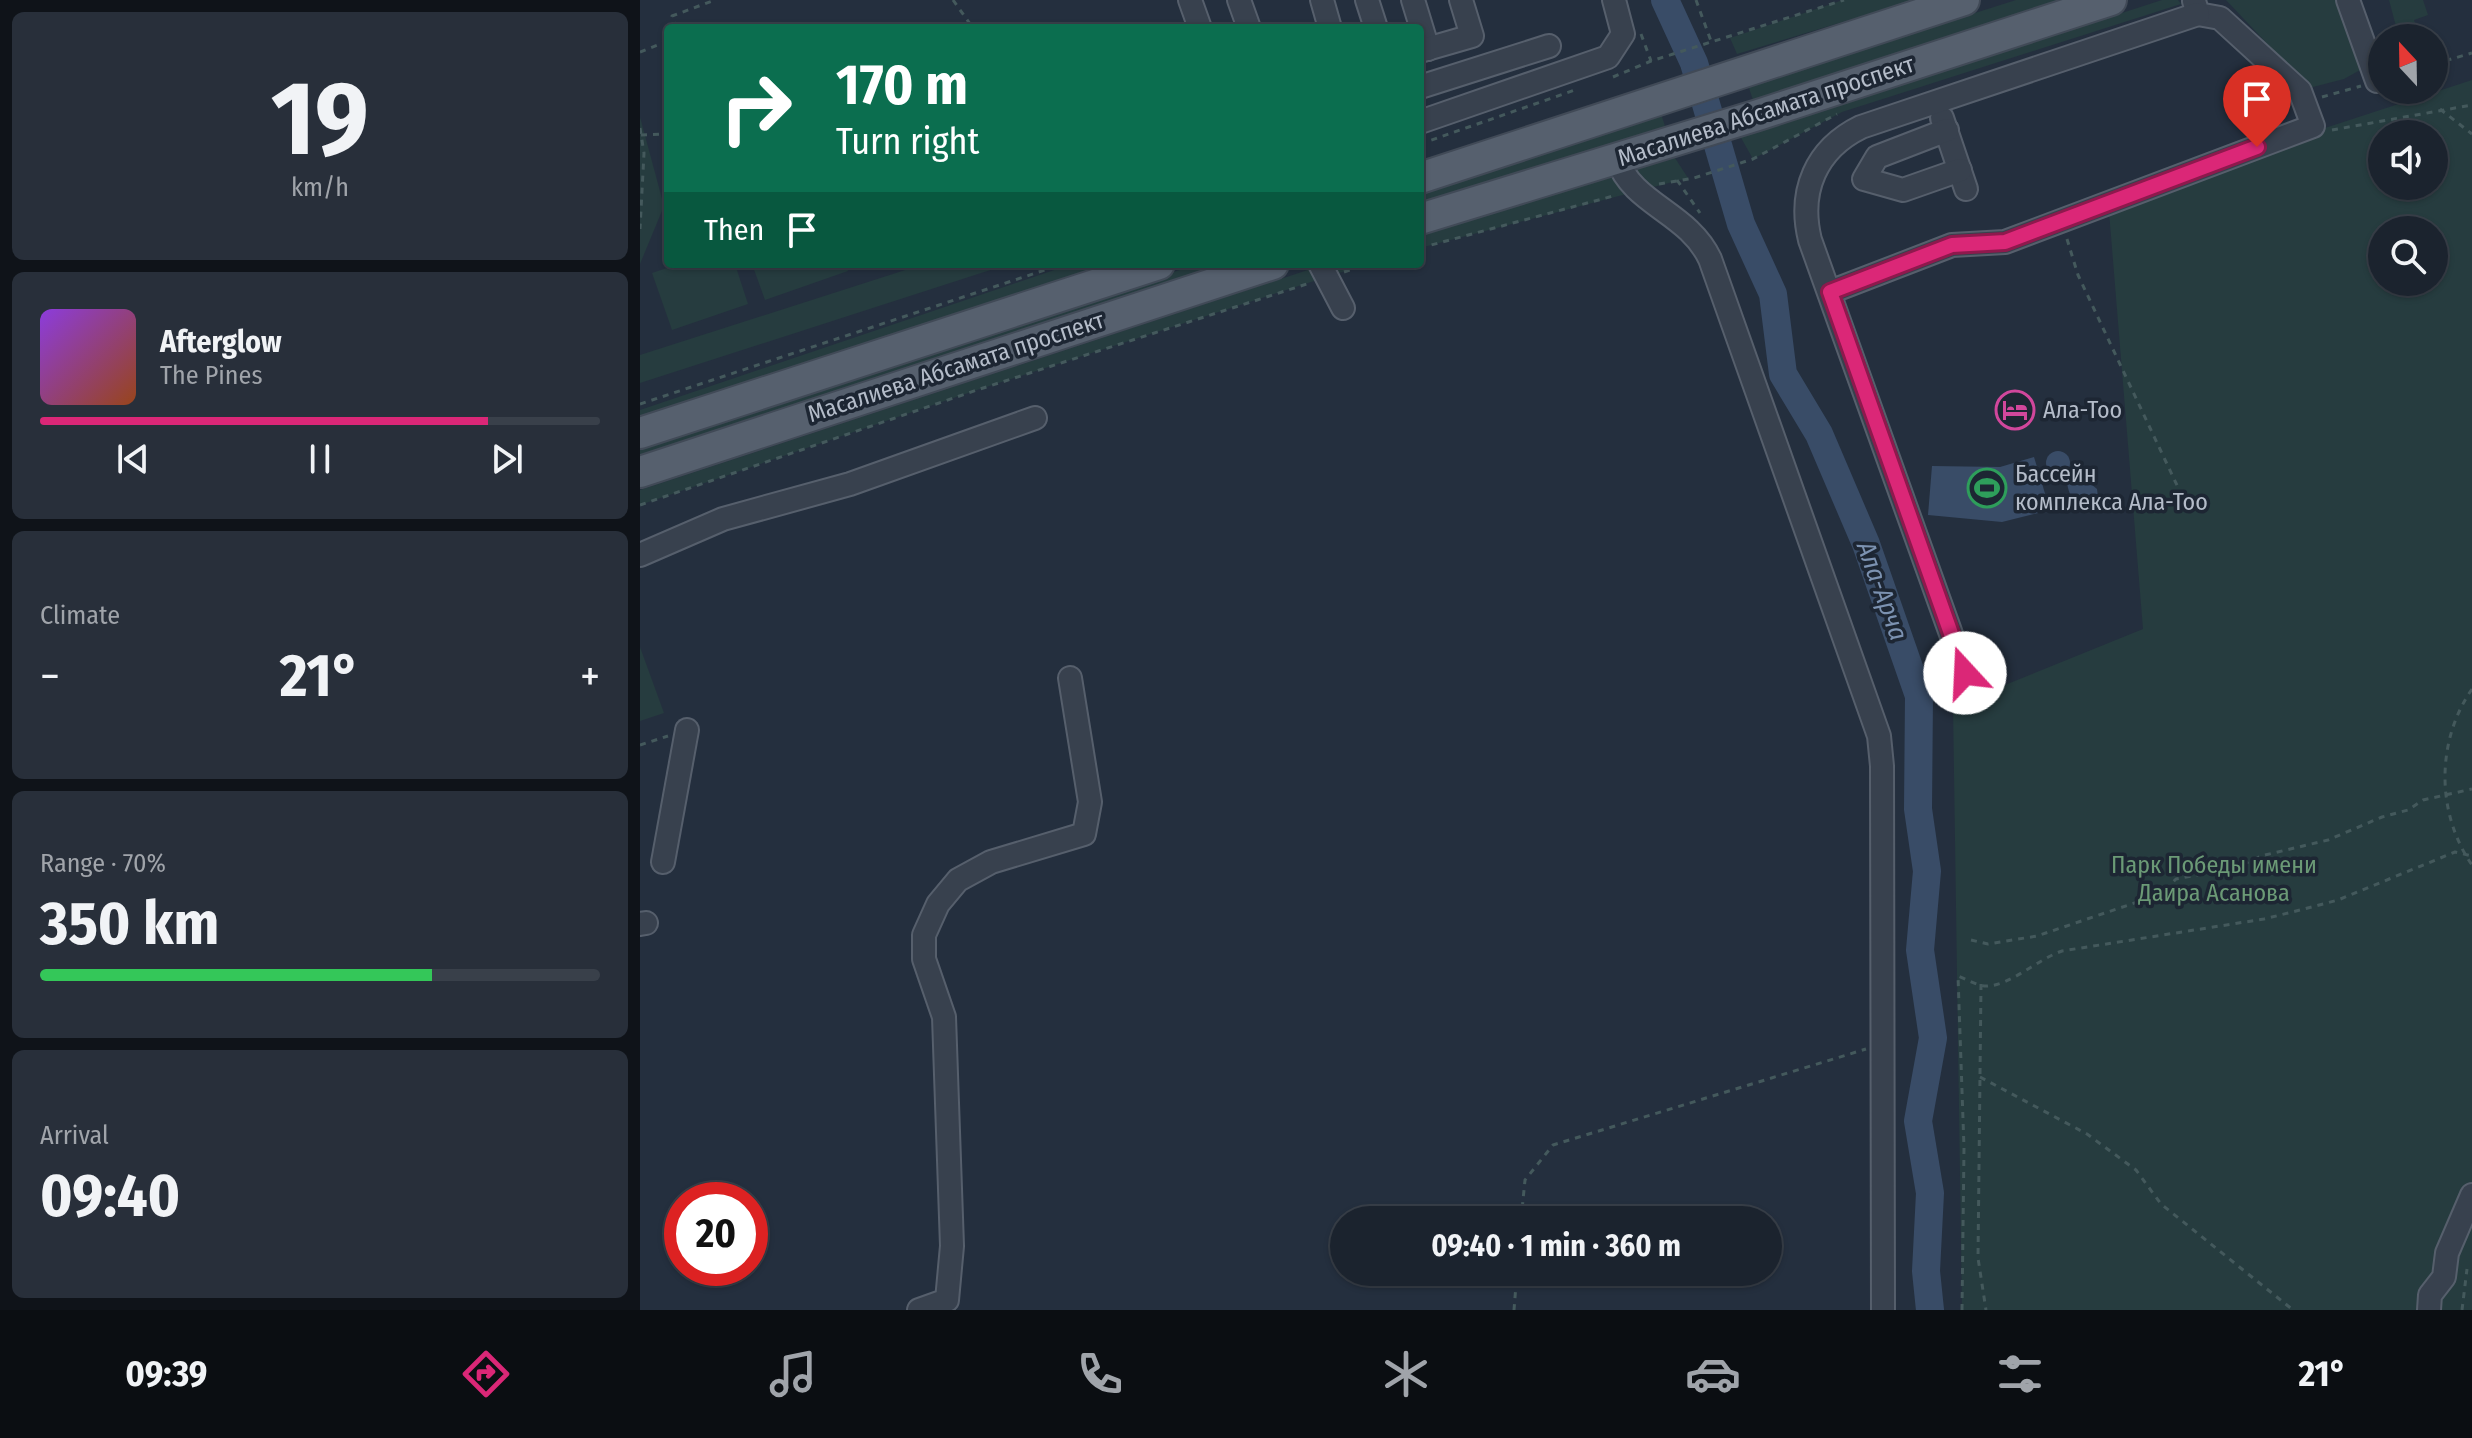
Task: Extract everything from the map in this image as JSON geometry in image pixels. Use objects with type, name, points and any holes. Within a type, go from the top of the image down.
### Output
[{"type":"main road","name":"Масалиева Абсамата проспект","points":[[1424,177],[1655,98],[1964,0]]},
{"type":"main road","name":"Масалиева Абсамата проспект","points":[[1424,218],[1758,115],[2111,0]]},
{"type":"main road","name":"Масалиева Абсамата проспект","points":[[640,433],[1147,268]]},
{"type":"main road","name":"Масалиева Абсамата проспект","points":[[640,472],[1261,268]]},
{"type":"street","points":[[1190,0],[1199,24]]},
{"type":"street","points":[[1239,0],[1248,24]]},
{"type":"street","points":[[1322,0],[1329,24]]},
{"type":"street","points":[[1367,0],[1375,24]]},
{"type":"street","points":[[1413,0],[1418,24]]},
{"type":"street","points":[[1424,50],[1472,36],[1461,0]]},
{"type":"street","points":[[1424,121],[1608,57],[1623,34],[1614,0]]},
{"type":"street","points":[[2348,0],[2368,56]]},
{"type":"street","points":[[1830,292],[1952,245],[2005,242],[2313,126],[2307,102],[2300,91],[2220,18],[2196,7],[1849,133],[1815,169],[1805,215],[1830,292],[1965,673]]},
{"type":"street","points":[[1424,86],[1549,46]]},
{"type":"street","points":[[1937,102],[1947,130],[1963,180],[1903,190],[1864,179],[1877,157],[1947,130]]},
{"type":"street","points":[[1617,159],[1624,178],[1693,231],[1710,259],[1879,736],[1884,1043],[1883,1310]]},
{"type":"street","points":[[1322,271],[1343,308]]},
{"type":"street","points":[[640,555],[723,519],[850,484],[1035,418]]},
{"type":"street","points":[[919,1310],[947,1300],[952,1246],[944,1017],[924,959],[924,935],[938,904],[958,880],[991,862],[1084,834],[1090,802],[1070,678]]},
{"type":"street","points":[[663,862],[687,730]]},
{"type":"street","points":[[2429,1310],[2430,1295],[2444,1277],[2447,1253],[2472,1195]]},
{"type":"path","points":[[675,24],[672,16],[715,0]]},
{"type":"path","points":[[953,0],[970,24]]},
{"type":"path","points":[[1696,0],[1711,41]]},
{"type":"path","points":[[1601,81],[1711,41],[1730,38],[1844,0]]},
{"type":"path","points":[[640,52],[664,43]]},
{"type":"path","points":[[1646,47],[1651,61]]},
{"type":"path","points":[[2448,60],[2472,53]]},
{"type":"path","points":[[2307,102],[2368,84]]},
{"type":"path","points":[[1424,143],[1585,86]]},
{"type":"path","points":[[2313,126],[2328,131],[2472,105]]},
{"type":"path","points":[[2440,109],[2472,134]]},
{"type":"path","points":[[640,229],[640,131],[664,134]]},
{"type":"path","points":[[1424,247],[1636,190],[1694,178],[1753,159]]},
{"type":"path","points":[[1677,180],[1706,224]]},
{"type":"path","points":[[2063,218],[2078,275],[2183,498]]},
{"type":"path","points":[[640,404],[1051,268]]},
{"type":"path","points":[[640,505],[1322,271]]},
{"type":"path","points":[[2472,689],[2455,721],[2448,745],[2446,796],[2457,838],[2472,865]]},
{"type":"path","points":[[640,745],[687,730]]},
{"type":"path","points":[[1971,940],[1988,944],[2037,936],[2161,894],[2176,879],[2235,868],[2261,856],[2328,840],[2382,817],[2408,810],[2423,800],[2472,789]]},
{"type":"path","points":[[1962,1310],[1964,1148],[1958,976],[1987,986],[2015,976],[2041,958],[2062,951],[2264,919],[2338,900],[2455,852],[2470,857]]},
{"type":"path","points":[[1981,984],[1978,1258],[1986,1310]]},
{"type":"path","points":[[1522,1206],[1525,1180],[1553,1145],[1884,1043]]},
{"type":"path","points":[[1980,1077],[2087,1134],[2136,1170],[2161,1204],[2293,1310]]},
{"type":"path","points":[[2462,1310],[2467,1269]]},
{"type":"path","points":[[1514,1310],[1516,1286]]},
{"type":"green space","points":[[1843,0],[1915,0],[1737,54],[1730,38]]},
{"type":"green space","points":[[2016,0],[2063,0],[1753,100],[1748,85]]},
{"type":"green space","points":[[2162,0],[2178,0],[2181,4],[1842,112],[1753,159],[1740,136]]},
{"type":"green space","points":[[2226,0],[2338,0],[2362,69],[2344,79],[2309,88]]},
{"type":"green space","points":[[2389,0],[2423,0],[2428,15],[2414,20],[2415,24],[2395,24]]},
{"type":"green space","name":"Парк Победы имени Даира Асанова","points":[[2472,80],[2472,1310],[1962,1310],[1953,706],[2143,629],[2108,199],[2399,104],[2448,104],[2448,88]]},
{"type":"green space","points":[[1661,114],[1666,129],[1424,202],[1424,191]]},
{"type":"green space","points":[[640,117],[664,206],[640,264]]},
{"type":"green space","points":[[1675,158],[1688,178],[1424,247],[1424,234]]},
{"type":"green space","points":[[667,268],[736,268],[748,304],[672,330],[652,273]]},
{"type":"green space","points":[[753,268],[847,268],[848,271],[765,300]]},
{"type":"green space","points":[[912,268],[997,268],[640,383],[640,355]]},
{"type":"green space","points":[[1060,268],[1105,268],[640,422],[640,410]]},
{"type":"green space","points":[[1186,268],[1217,268],[640,458],[640,448]]},
{"type":"green space","points":[[1314,268],[1355,268],[977,390],[640,505],[640,490]]},
{"type":"green space","points":[[640,647],[664,713],[640,721]]},
{"type":"water","points":[[2058,451],[2069,458],[2070,463],[2063,474],[2058,475],[2047,468],[2046,463],[2053,452]]},
{"type":"water","name":"Бассейн комплекса Ала-Тоо","points":[[2034,457],[2050,510],[2002,522],[1928,515],[1932,466],[2000,467]]},
{"type":"water","points":[[2080,475],[2097,489],[2098,497],[2093,505],[2078,502],[2070,493],[2067,482]]},
{"type":"waterway","name":"Ала-Арча","points":[[1665,0],[1694,63],[1741,224],[1773,294],[1783,374],[1819,434],[1866,544],[1919,696],[1918,809],[1927,871],[1920,950],[1933,1038],[1918,1121],[1930,1193],[1926,1271],[1930,1310]]},
{"type":"place","name":"Ала-Тоо","points":[[2015,410]]},
{"type":"place","name":"Бассейн комплекса Ала-Тоо","points":[[1987,488]]},
{"type":"route","points":[[1965,673],[1830,292],[1952,245],[2005,242],[2257,147]]}]
